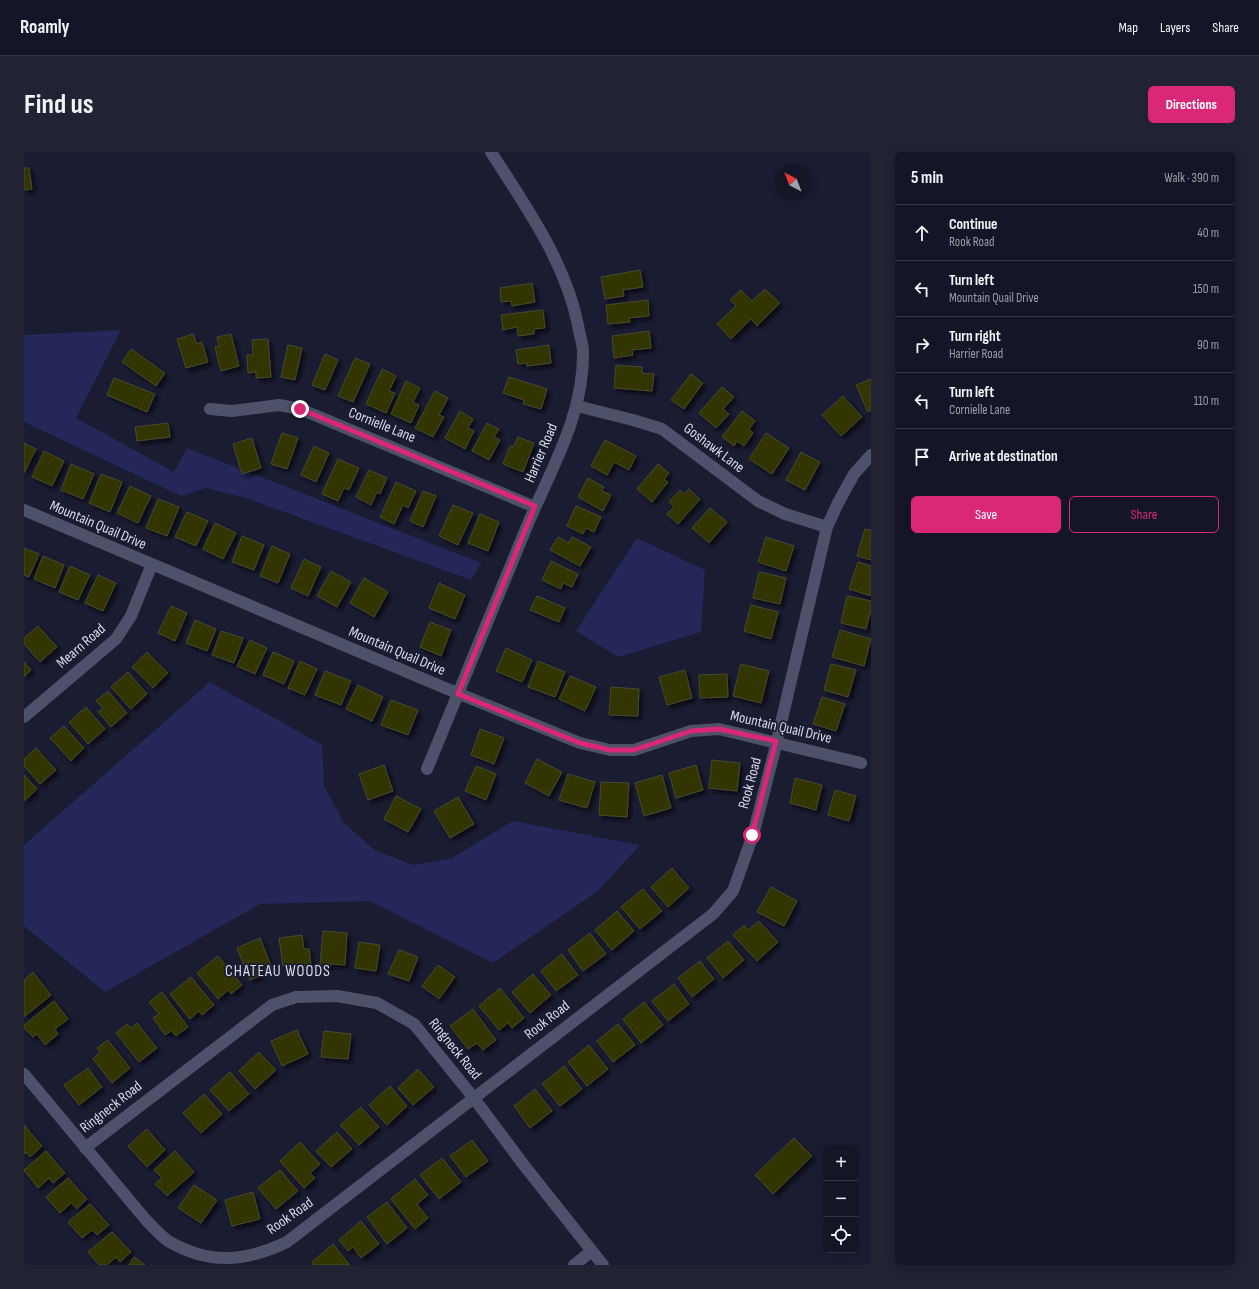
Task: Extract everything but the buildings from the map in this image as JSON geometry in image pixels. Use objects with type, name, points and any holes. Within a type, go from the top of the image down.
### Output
[{"type":"street","name":"Harrier Road","points":[[427,769],[535,506],[564,443],[577,406],[580,391],[583,351],[574,307],[566,281],[554,253],[491,152]]},
{"type":"street","name":"Cornielle Lane","points":[[210,409],[232,411],[279,405],[300,409],[535,506]]},
{"type":"street","name":"Goshawk Lane","points":[[577,406],[662,429],[758,501],[785,514],[827,527]]},
{"type":"street","name":"Rook Road","points":[[24,1074],[146,1220],[167,1240],[188,1253],[217,1260],[242,1259],[264,1253],[287,1242],[713,914],[733,892],[752,835],[827,527],[854,474],[871,455]]},
{"type":"street","name":"Mountain Quail Drive","points":[[24,510],[458,694],[580,743],[610,750],[634,750],[691,731],[719,729],[776,741],[861,763]]},
{"type":"street","name":"Mearn Road","points":[[24,717],[116,639],[131,616],[152,564]]},
{"type":"street","name":"Ringneck Road","points":[[85,1148],[272,1005],[296,997],[337,996],[377,1003],[414,1024],[474,1097],[523,1164],[603,1265]]},
{"type":"street","points":[[574,1265],[592,1251]]},
{"type":"shaded area","points":[[121,330],[76,418],[174,472],[187,448],[481,563],[471,580],[246,498],[206,488],[181,496],[24,422],[24,335]]},
{"type":"shaded area","points":[[637,538],[705,570],[701,632],[618,657],[576,631]]},
{"type":"shaded area","points":[[210,682],[322,745],[324,786],[344,823],[376,851],[414,865],[452,858],[513,821],[640,845],[598,891],[493,963],[370,901],[260,904],[105,992],[24,926],[24,845]]},
{"type":"district","name":"CHATEAU WOODS","points":[[278,971]]},
{"type":"route","points":[[300,409],[535,506],[458,694],[580,743],[610,750],[634,750],[691,731],[719,729],[776,741],[752,835]]}]
